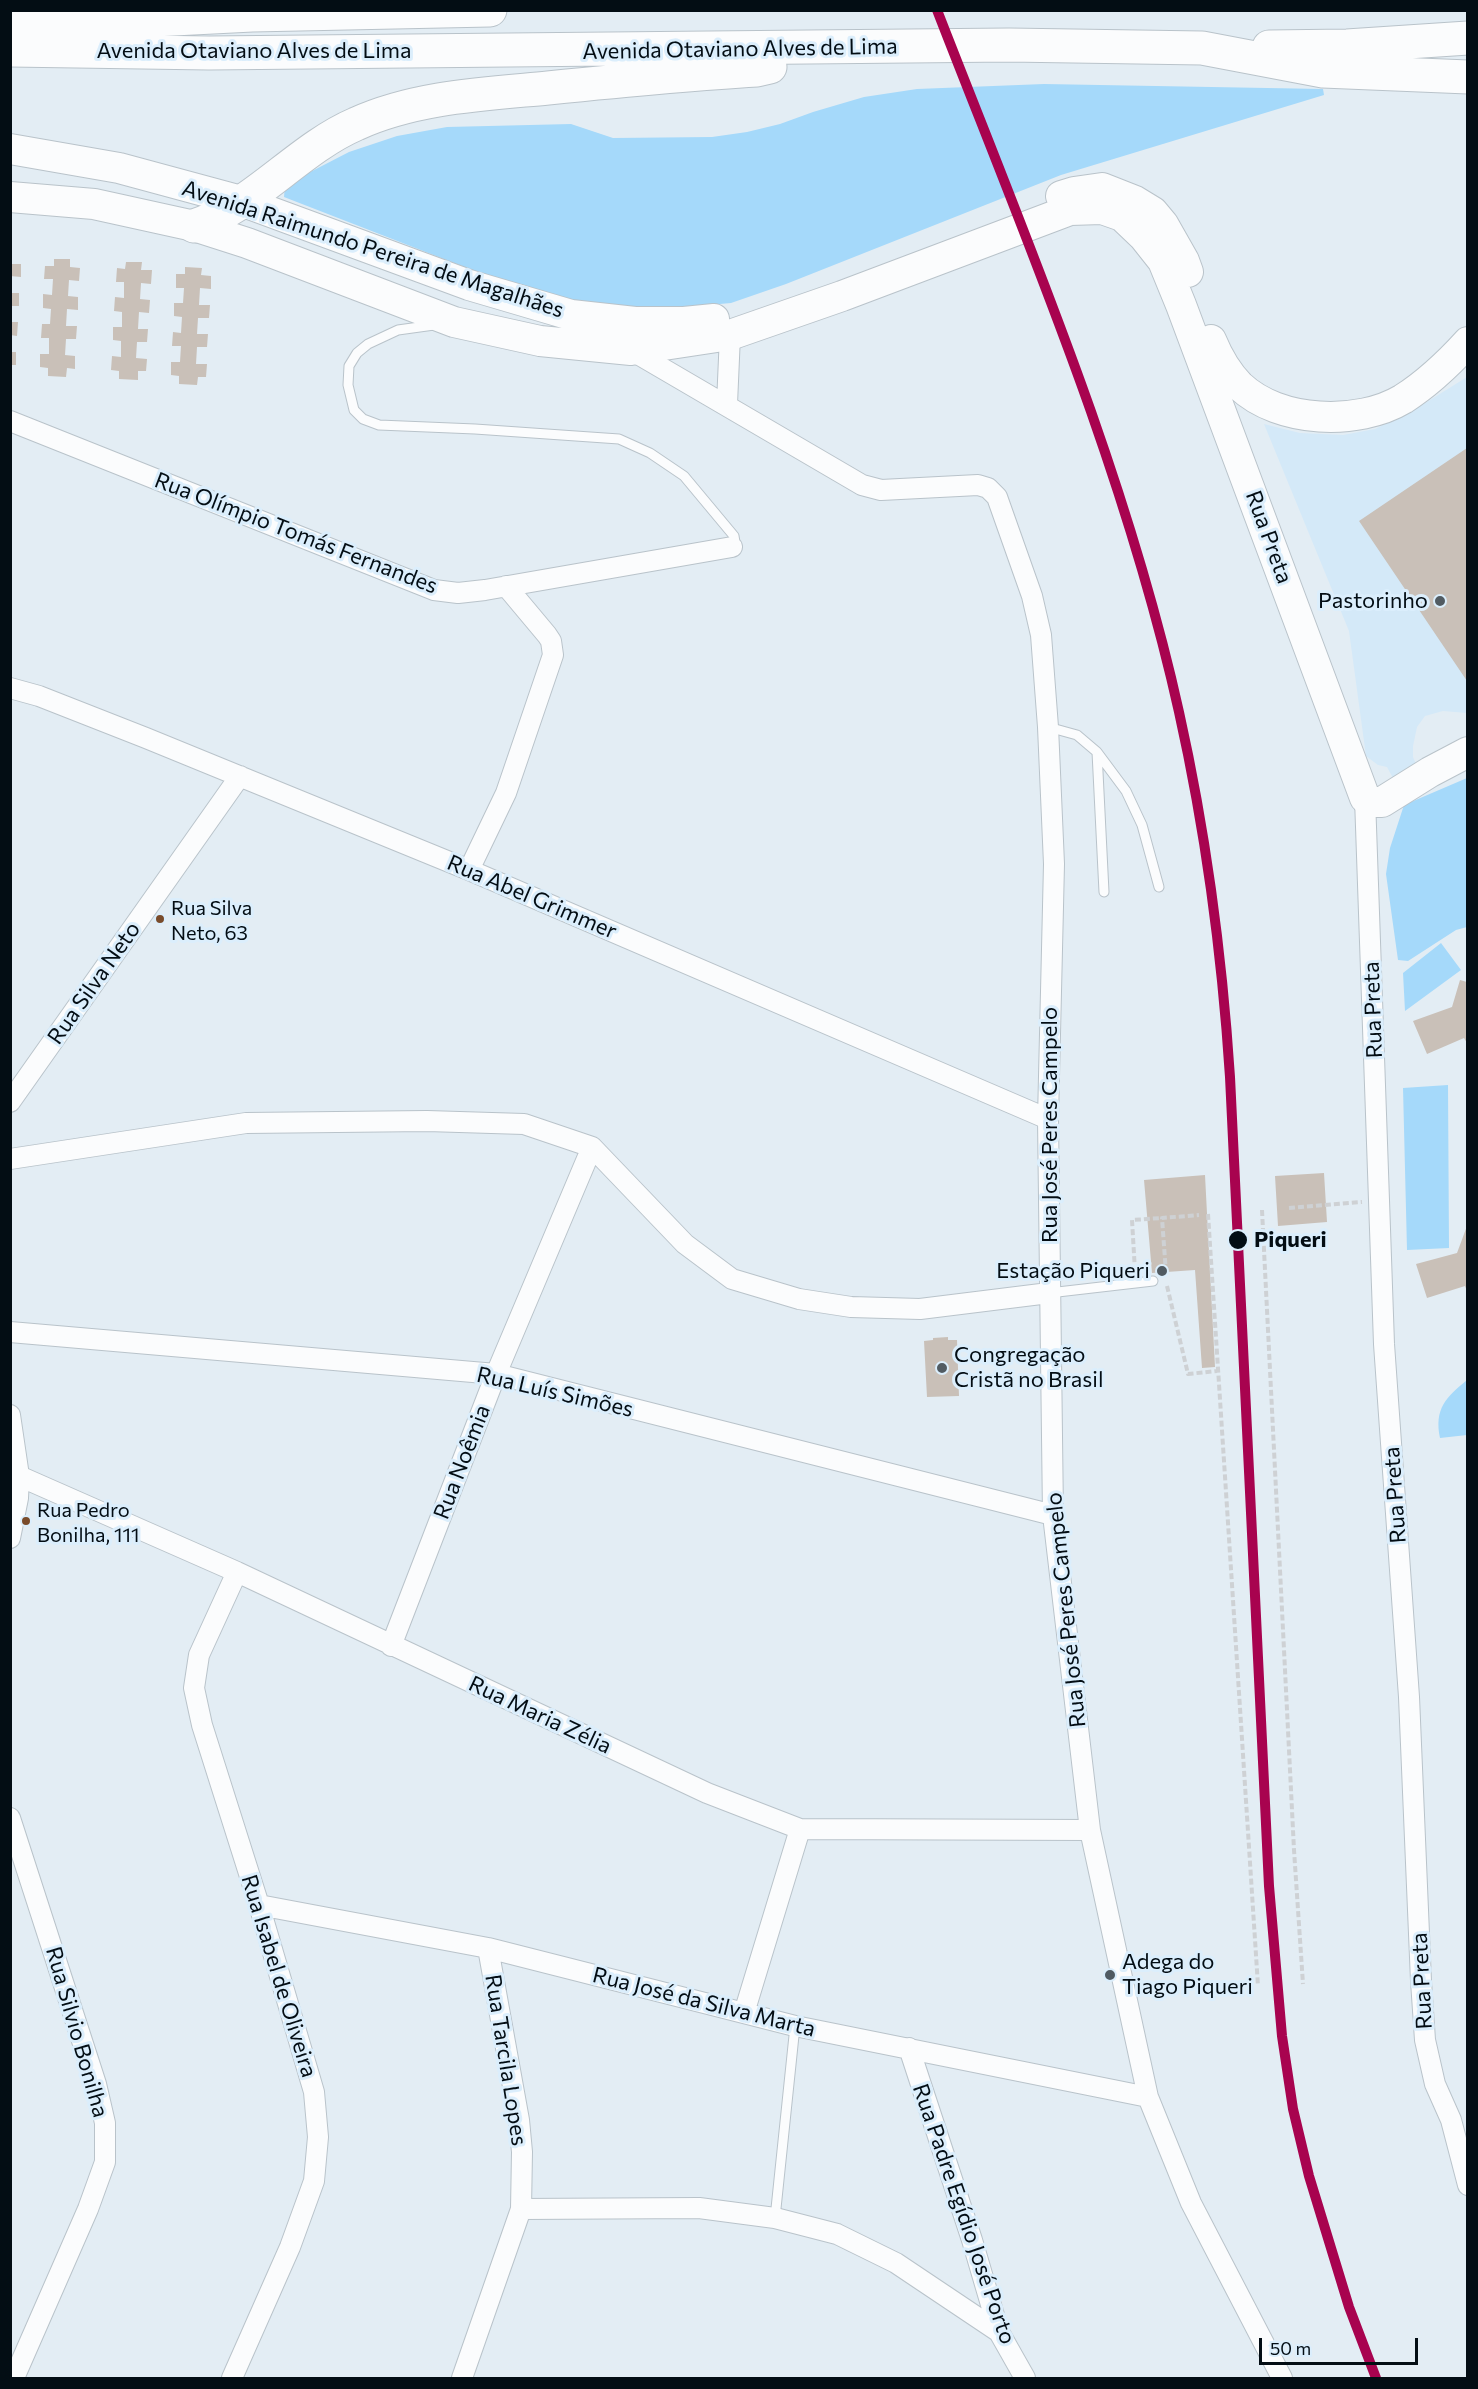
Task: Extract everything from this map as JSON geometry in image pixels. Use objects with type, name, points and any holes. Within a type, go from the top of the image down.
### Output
[{"type":"highway","points":[[10,20],[134,21],[252,15],[490,10]]},
{"type":"highway","points":[[1202,48],[1347,46],[1467,38]]},
{"type":"highway","name":"Avenida Otaviano Alves de Lima","points":[[10,50],[208,53],[1009,45],[1202,48],[1323,71],[1467,77]]},
{"type":"highway","points":[[194,226],[210,221],[242,201],[312,149],[355,124],[396,109],[465,96],[757,70],[789,62],[825,48]]},
{"type":"main road","name":"Avenida Raimundo Pereira de Magalhães","points":[[10,149],[119,168],[242,201],[469,285],[571,315],[635,322],[684,322],[715,319],[835,282],[972,226],[1074,192],[1102,188],[1135,201],[1153,212],[1163,224],[1184,261],[1204,322],[1225,368],[1226,396]]},
{"type":"main road","name":"Avenida Raimundo Pereira de Magalhães","points":[[10,197],[94,204],[194,226],[248,243],[454,322],[540,341],[631,350],[730,335],[842,296],[1070,210],[1102,209],[1122,216],[1144,237],[1163,261],[1226,396]]},
{"type":"main road","name":"Avenida Raimundo Pereira de Magalhães","points":[[1226,396],[1265,402],[1298,414],[1335,418],[1366,414],[1402,400],[1442,370],[1467,342]]},
{"type":"main road","name":"Rua Preta","points":[[1226,396],[1373,800]]},
{"type":"main road","points":[[1373,800],[1467,752]]},
{"type":"street","points":[[727,404],[730,335]]},
{"type":"street","name":"Rua José Peres Campelo","points":[[631,350],[727,404],[862,485],[881,490],[978,485],[987,488],[997,497],[1032,596],[1041,635],[1054,864],[1048,1119],[1053,1515],[1090,1830],[1148,2097],[1191,2203],[1282,2379]]},
{"type":"street","name":"Rua Olímpio Tomás Fernandes","points":[[10,421],[434,590],[458,593],[732,547]]},
{"type":"street","points":[[469,870],[506,793],[553,655],[551,641],[547,635],[506,586]]},
{"type":"street","name":"Rua Abel Grimmer","points":[[10,688],[39,696],[469,870],[1048,1119]]},
{"type":"street","name":"Rua Silva Neto","points":[[10,1102],[240,776]]},
{"type":"street","name":"Rua Preta","points":[[1373,800],[1367,834],[1384,1344],[1409,1697],[1420,1982],[1425,2040],[1435,2084],[1451,2121],[1467,2185]]},
{"type":"street","points":[[10,1159],[246,1123],[426,1121],[524,1124],[592,1147],[685,1244],[732,1279],[799,1299],[851,1307],[920,1309],[1049,1293]]},
{"type":"street","name":"Rua Noêmia","points":[[391,1646],[496,1374],[592,1147]]},
{"type":"street","name":"Rua Luís Simões","points":[[10,1332],[496,1374],[1053,1515]]},
{"type":"street","points":[[10,1415],[19,1476],[18,1498],[10,1538]]},
{"type":"street","name":"Rua Maria Zélia","points":[[19,1476],[237,1572],[707,1793],[800,1829],[1090,1830]]},
{"type":"street","name":"Rua Isabel de Oliveira","points":[[232,2379],[290,2247],[314,2181],[318,2137],[314,2092],[259,1905],[202,1725],[194,1688],[199,1655],[237,1572]]},
{"type":"street","name":"Rua Silvio Bonilha","points":[[10,1818],[96,2084],[105,2123],[105,2162],[88,2209],[14,2379]]},
{"type":"street","points":[[744,2013],[800,1829]]},
{"type":"street","name":"Rua José da Silva Marta","points":[[259,1905],[488,1948],[795,2025],[1148,2097]]},
{"type":"street","name":"Rua Tarcila Lopes","points":[[462,2379],[521,2209],[522,2152],[519,2120],[488,1948]]},
{"type":"street","name":"Rua Padre Egídio José Porto","points":[[909,2048],[972,2240],[999,2332],[1025,2379]]},
{"type":"street","points":[[521,2209],[699,2208],[775,2218],[837,2234],[896,2263],[999,2332]]},
{"type":"lane","points":[[454,322],[398,330],[368,344],[357,353],[349,366],[348,385],[354,411],[363,419],[379,425],[486,429],[619,440],[650,453],[684,476],[734,536],[735,542],[732,547]]},
{"type":"lane","points":[[1048,727],[1077,735],[1097,752],[1126,791],[1143,825],[1159,887]]},
{"type":"lane","points":[[1097,752],[1104,892]]},
{"type":"lane","points":[[1049,1293],[1153,1281]]},
{"type":"lane","points":[[775,2218],[795,2025]]},
{"type":"path","points":[[1289,1208],[1365,1201]]},
{"type":"path","points":[[1262,1210],[1294,1850],[1303,1984]]},
{"type":"path","points":[[1208,1214],[1257,1986]]},
{"type":"path","points":[[1135,1283],[1132,1220],[1198,1215]]},
{"type":"path","points":[[1162,1218],[1166,1280],[1188,1374],[1217,1371]]},
{"type":"shaded area","points":[[1044,84],[1323,89],[1324,95],[1061,175],[786,284],[731,303],[652,310],[586,305],[534,294],[284,197],[285,185],[349,152],[397,136],[447,127],[571,124],[613,138],[712,137],[780,124],[864,97],[917,89]]},
{"type":"shaded area","points":[[1467,377],[1467,713],[1443,711],[1425,716],[1417,727],[1413,746],[1413,757],[1418,769],[1394,780],[1387,767],[1378,765],[1366,756],[1349,631],[1264,424],[1300,433],[1343,435],[1375,429],[1414,410]]},
{"type":"shaded area","points":[[1467,778],[1467,927],[1456,930],[1408,961],[1398,960],[1386,874],[1390,848],[1404,805]]},
{"type":"shaded area","points":[[1441,943],[1461,970],[1405,1011],[1403,973]]},
{"type":"shaded area","points":[[1448,1085],[1449,1248],[1407,1250],[1403,1088]]},
{"type":"shaded area","points":[[1467,1380],[1467,1435],[1440,1438],[1439,1419],[1443,1404]]},
{"type":"building","points":[[54,259],[70,259],[70,267],[80,268],[79,281],[69,280],[68,296],[78,297],[78,310],[67,309],[66,326],[77,326],[76,339],[66,339],[65,355],[75,356],[75,369],[67,368],[66,377],[48,376],[48,368],[40,367],[40,354],[49,354],[49,338],[41,338],[42,324],[50,324],[51,309],[43,308],[43,294],[52,295],[53,279],[44,279],[45,266],[54,266]]},
{"type":"building","points":[[126,262],[142,262],[141,270],[152,270],[151,284],[141,283],[140,299],[150,300],[149,313],[139,312],[138,329],[148,329],[147,342],[137,342],[136,358],[147,359],[146,371],[138,371],[138,380],[119,379],[119,371],[111,370],[112,356],[121,357],[121,341],[113,340],[113,327],[122,327],[122,312],[114,311],[115,297],[124,298],[124,282],[116,282],[117,268],[125,269]]},
{"type":"building","points":[[10,264],[21,264],[21,277],[10,276]]},
{"type":"building","points":[[185,267],[202,268],[201,275],[211,276],[211,289],[200,288],[199,305],[210,305],[209,318],[198,318],[197,334],[208,334],[207,347],[197,347],[196,364],[207,364],[206,377],[198,377],[197,385],[179,384],[179,376],[171,375],[171,362],[180,362],[181,346],[172,346],[173,332],[181,333],[182,317],[174,316],[174,303],[183,303],[184,288],[176,288],[176,274],[185,274]]},
{"type":"building","points":[[10,293],[19,293],[19,306],[10,306]]},
{"type":"building","points":[[10,322],[18,322],[17,336],[10,335]]},
{"type":"building","points":[[10,352],[16,352],[16,365],[10,365]]},
{"type":"building","name":"Pastorinho","points":[[1467,448],[1467,681],[1359,521]]},
{"type":"building","points":[[1460,980],[1467,982],[1467,1043],[1464,1038],[1427,1054],[1413,1021],[1452,1007]]},
{"type":"building","points":[[1324,1173],[1327,1222],[1278,1226],[1275,1176]]},
{"type":"building","name":"Estação Piqueri","points":[[1205,1175],[1215,1367],[1202,1368],[1195,1270],[1152,1273],[1144,1180]]},
{"type":"building","points":[[1467,1226],[1467,1291],[1465,1286],[1427,1298],[1416,1264],[1457,1253]]},
{"type":"building","name":"Congregação Cristã no Brasil","points":[[948,1337],[948,1340],[957,1340],[959,1396],[927,1397],[924,1341]]},
{"type":"transit line","points":[[937,10],[1039,270],[1103,445],[1157,623],[1189,757],[1205,848],[1217,939],[1230,1077],[1269,1886],[1282,2036],[1293,2109],[1309,2176],[1349,2307],[1376,2378]]},
{"type":"place","name":"Pastorinho","points":[[1440,601]]},
{"type":"place","name":"Rua Silva Neto, 63","points":[[160,919]]},
{"type":"place","name":"Piqueri","points":[[1238,1240]]},
{"type":"place","name":"Estação Piqueri","points":[[1162,1271]]},
{"type":"place","name":"Congregação Cristã no Brasil","points":[[942,1368]]},
{"type":"place","name":"Rua Pedro Bonilha, 111","points":[[26,1521]]},
{"type":"place","name":"Adega do Tiago Piqueri","points":[[1110,1975]]}]
